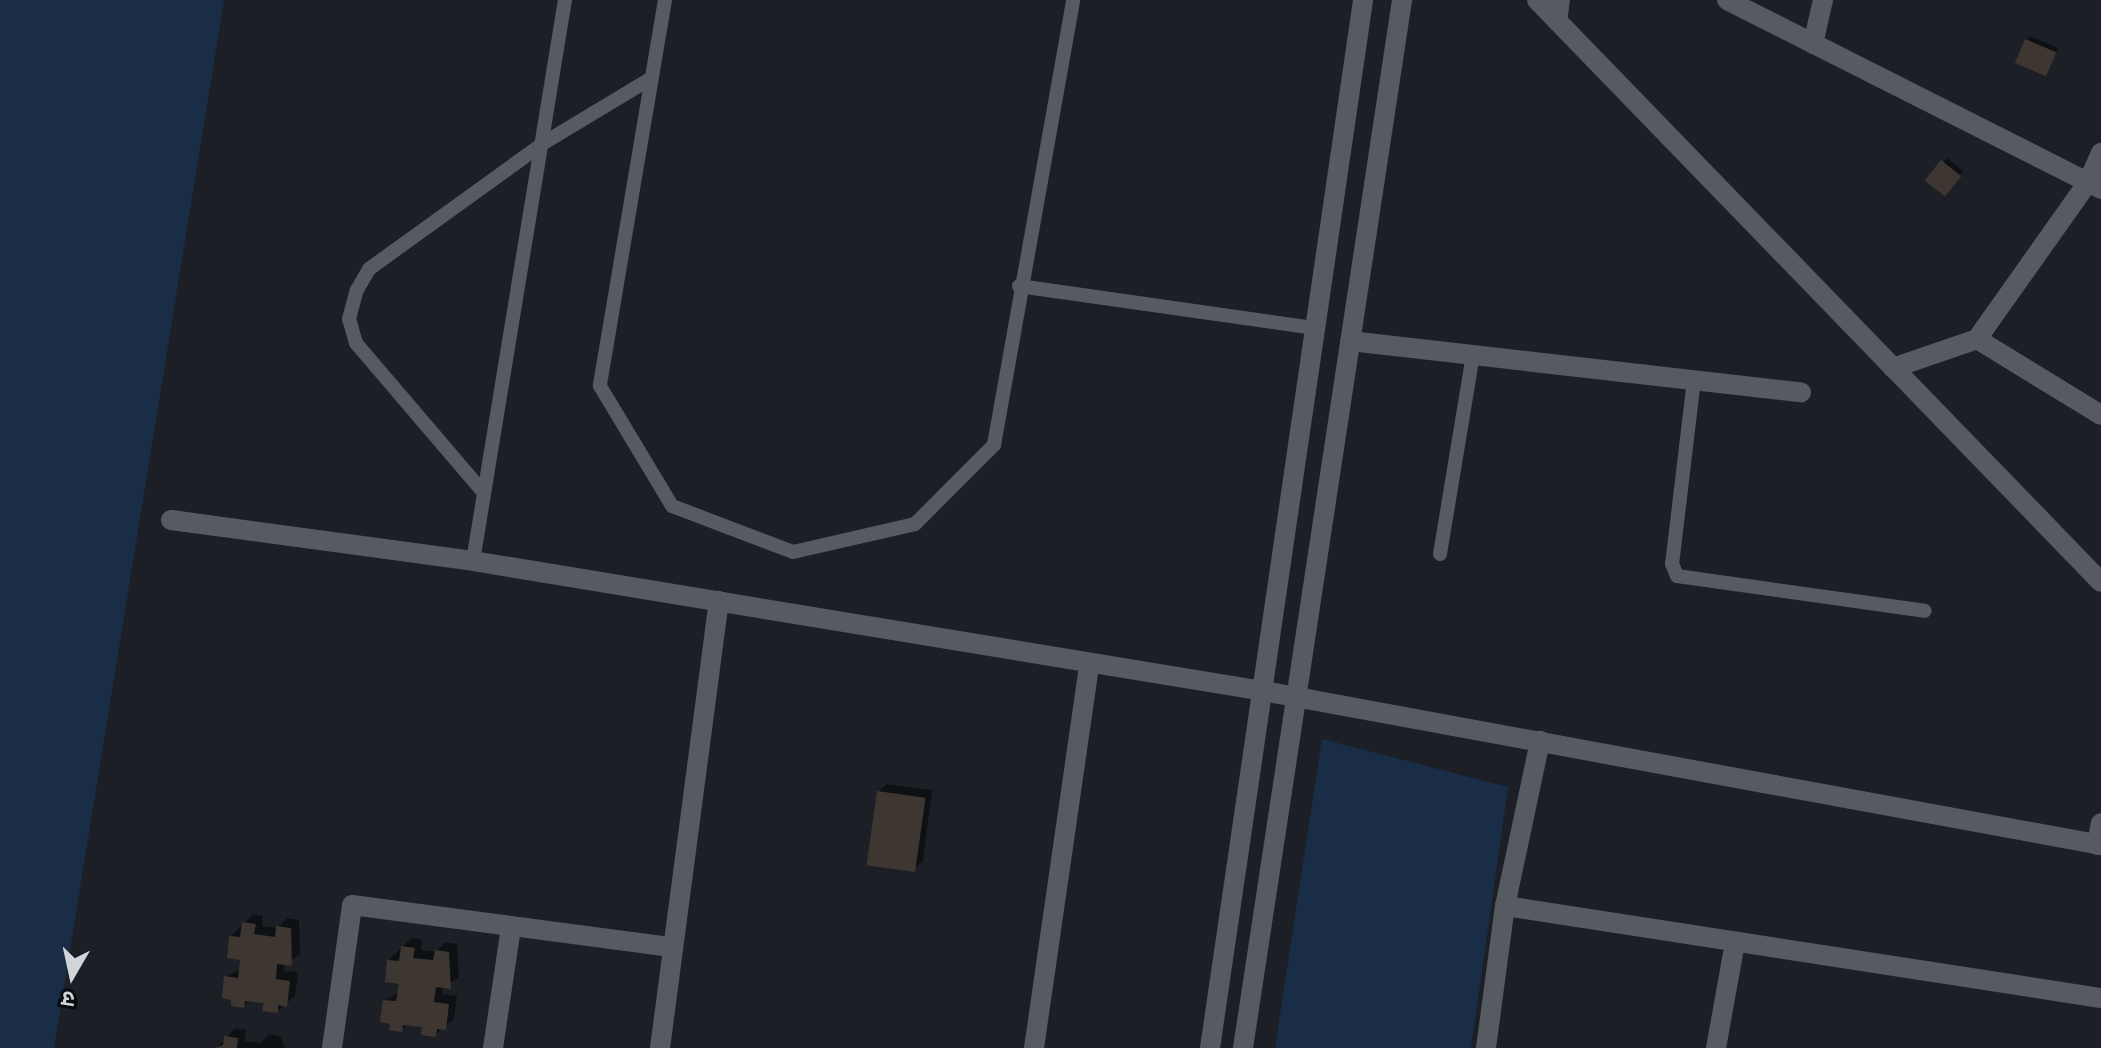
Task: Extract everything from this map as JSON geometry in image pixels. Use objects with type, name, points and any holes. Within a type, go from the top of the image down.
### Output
[{"type":"street","points":[[1210,1048],[1363,0]]},
{"type":"street","points":[[1243,1048],[1402,0]]},
{"type":"street","points":[[1537,0],[2101,582]]},
{"type":"street","points":[[1557,21],[1560,0]]},
{"type":"street","points":[[1727,0],[2095,186]]},
{"type":"street","points":[[1813,44],[1823,0]]},
{"type":"street","points":[[1893,368],[1977,339],[2095,186],[2101,153]]},
{"type":"street","points":[[1977,339],[2101,415]]},
{"type":"street","points":[[1350,341],[1801,392]]},
{"type":"street","points":[[171,520],[473,561],[1263,691],[2099,845],[2101,823]]},
{"type":"street","points":[[660,1048],[719,601]]},
{"type":"street","points":[[1034,1048],[1089,664]]},
{"type":"street","points":[[1486,1048],[1505,906],[1540,741]]},
{"type":"street","points":[[332,1048],[352,905],[673,947]]},
{"type":"street","points":[[1505,906],[2101,998]]},
{"type":"street","points":[[493,1048],[511,927]]},
{"type":"street","points":[[1716,1048],[1735,942]]},
{"type":"lane","points":[[473,561],[565,0]]},
{"type":"lane","points":[[665,0],[600,386],[672,506],[793,552],[915,524],[994,445],[1019,286],[1073,0]]},
{"type":"lane","points":[[484,493],[356,343],[349,319],[357,290],[369,269],[542,144],[652,78]]},
{"type":"lane","points":[[1019,286],[1315,328]]},
{"type":"lane","points":[[1440,554],[1473,355]]},
{"type":"lane","points":[[1694,380],[1672,564],[1677,576],[1925,611]]},
{"type":"shaded area","points":[[0,0],[224,0],[54,1048],[0,1048]]},
{"type":"shaded area","points":[[1322,739],[1508,787],[1471,1048],[1275,1048]]},
{"type":"building","points":[[2025,39],[2056,52],[2046,76],[2015,63]]},
{"type":"building","points":[[1941,160],[1961,176],[1945,197],[1925,180]]},
{"type":"building","points":[[877,791],[926,798],[915,872],[867,865]]},
{"type":"building","points":[[242,922],[256,924],[254,934],[275,937],[276,926],[291,928],[292,966],[277,964],[276,979],[290,981],[287,1007],[278,1005],[278,1013],[262,1011],[264,1003],[245,1001],[244,1008],[231,1006],[231,1000],[222,998],[224,976],[238,978],[240,960],[227,958],[229,936],[240,937]]},
{"type":"building","points":[[401,946],[415,948],[413,958],[433,960],[435,950],[449,952],[451,989],[436,987],[434,1002],[449,1004],[446,1030],[437,1029],[436,1037],[421,1035],[422,1027],[403,1025],[402,1032],[389,1030],[390,1024],[380,1022],[383,1000],[396,1001],[399,984],[385,982],[387,960],[399,961]]},
{"type":"building","points":[[224,1036],[238,1038],[237,1048],[215,1048],[223,1045]]}]
